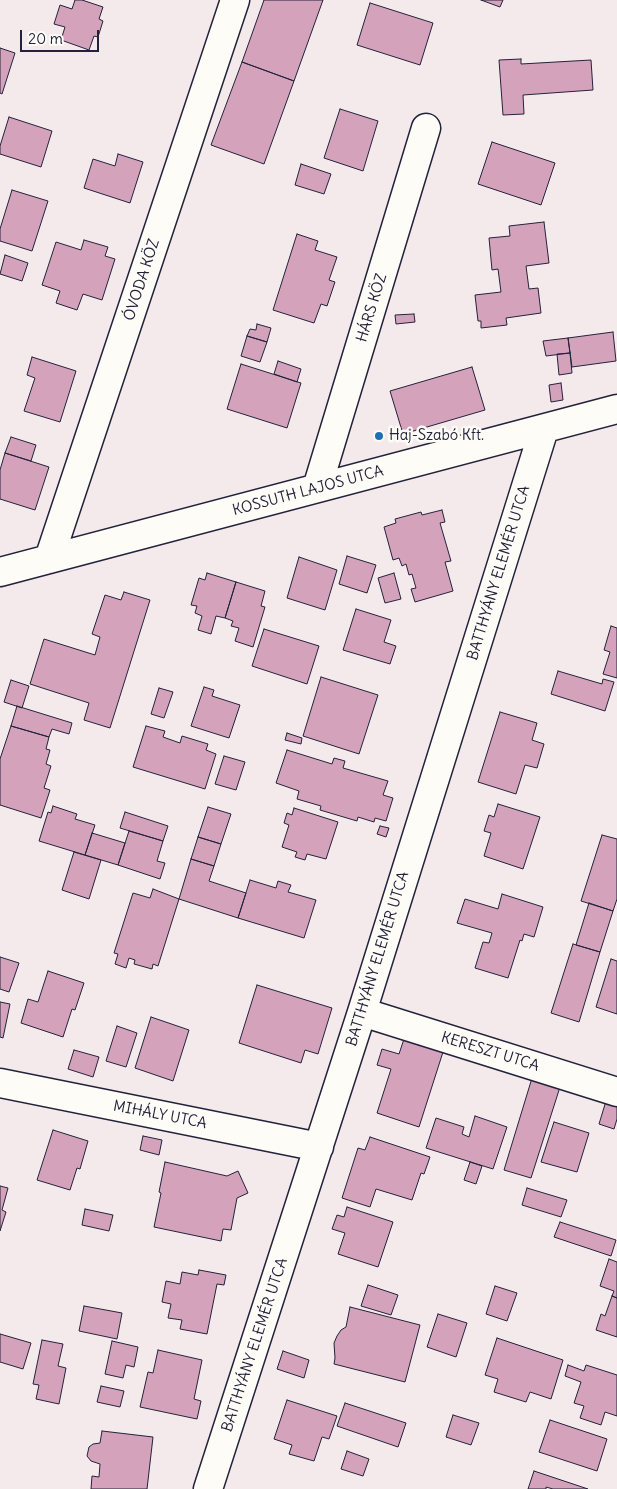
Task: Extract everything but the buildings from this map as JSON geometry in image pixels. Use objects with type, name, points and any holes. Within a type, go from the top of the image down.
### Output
[{"type":"street","name":"ÓVODA KÖZ","points":[[49,559],[235,0]]},
{"type":"street","name":"HÁRS KÖZ","points":[[317,488],[426,128]]},
{"type":"street","name":"KOSSUTH LAJOS UTCA","points":[[0,572],[617,410]]},
{"type":"street","name":"BATTHYÁNY ELEMÉR UTCA","points":[[208,1489],[362,1012],[544,429]]},
{"type":"street","name":"KERESZT UTCA","points":[[362,1012],[617,1092]]},
{"type":"street","name":"MIHÁLY UTCA","points":[[0,1083],[319,1147]]},
{"type":"place","name":"Haj-Szabó Kft.","points":[[379,436]]}]
